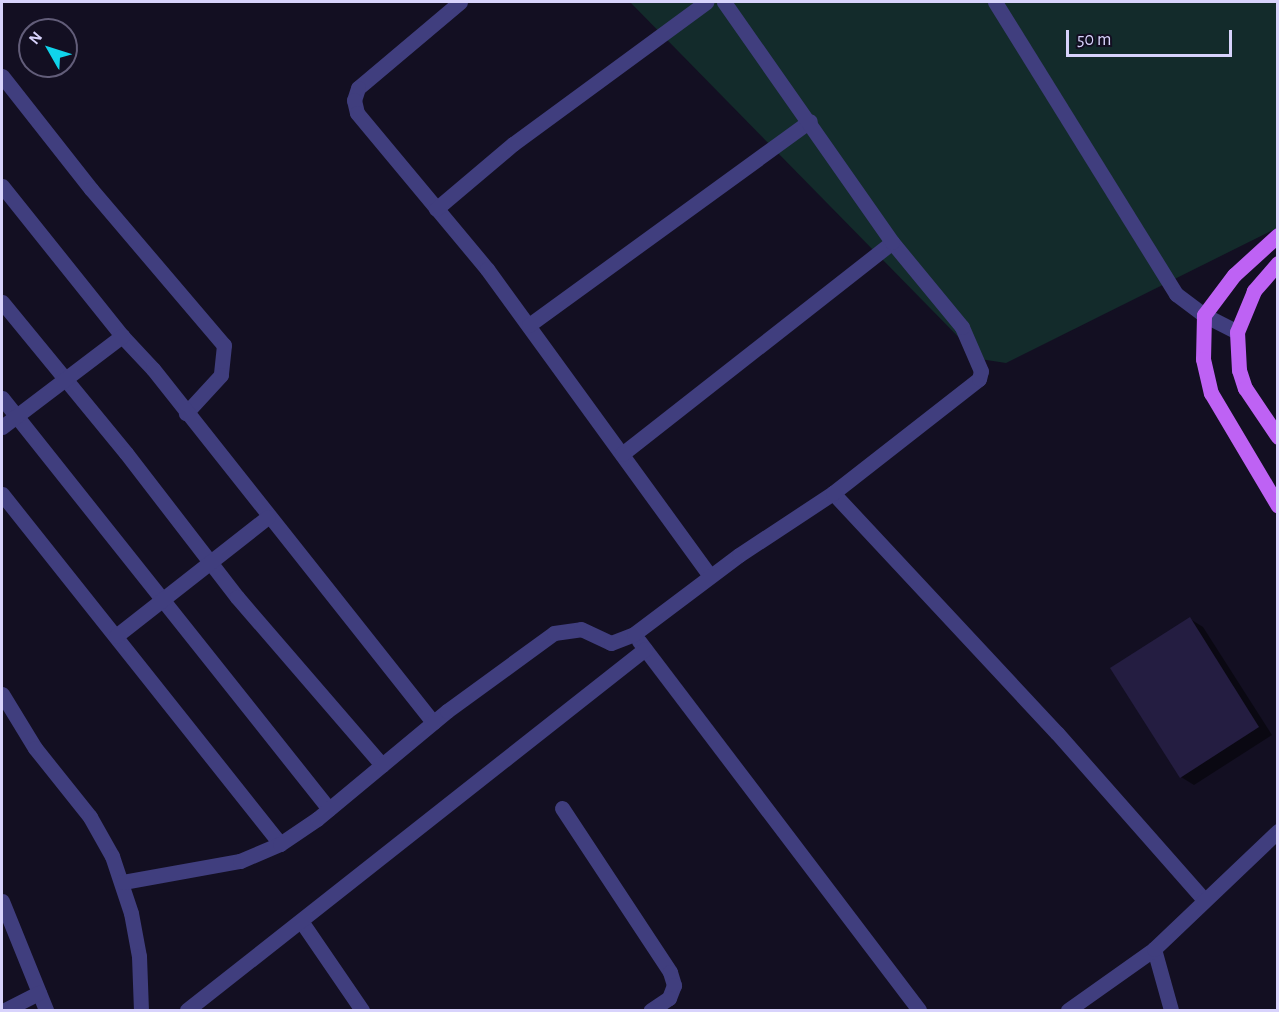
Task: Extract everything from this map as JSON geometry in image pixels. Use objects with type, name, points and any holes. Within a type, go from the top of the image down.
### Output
[{"type":"main road","points":[[1278,235],[1234,275],[1204,315],[1203,359],[1211,393],[1278,506]]},
{"type":"main road","points":[[1278,263],[1254,291],[1237,332],[1239,370],[1245,388],[1278,437]]},
{"type":"street","points":[[460,2],[373,71],[358,88],[354,100],[357,113],[529,325],[710,576]]},
{"type":"street","points":[[436,209],[513,144],[706,2]]},
{"type":"street","points":[[123,882],[240,861],[280,844],[329,809],[433,722],[554,633],[580,629],[611,642],[634,634],[710,576],[833,493],[969,389],[981,371],[962,327],[892,242],[810,121],[724,2]]},
{"type":"street","points":[[995,2],[1176,294],[1204,315],[1237,332]]},
{"type":"street","points":[[2,76],[91,189],[224,345],[221,375],[186,413]]},
{"type":"street","points":[[529,325],[810,121]]},
{"type":"street","points":[[2,186],[122,336],[153,369],[268,517],[433,722]]},
{"type":"street","points":[[622,454],[892,242]]},
{"type":"street","points":[[2,302],[210,564],[382,765]]},
{"type":"street","points":[[2,427],[122,336]]},
{"type":"street","points":[[2,398],[329,809]]},
{"type":"street","points":[[833,493],[1057,733],[1204,900]]},
{"type":"street","points":[[2,494],[280,844]]},
{"type":"street","points":[[116,636],[268,517]]},
{"type":"street","points":[[634,634],[919,1011]]},
{"type":"street","points":[[187,1011],[645,649]]},
{"type":"street","points":[[3,699],[35,748],[90,817],[123,882],[139,956],[141,1011]]},
{"type":"street","points":[[562,808],[670,972],[674,985],[669,998],[651,1011]]},
{"type":"street","points":[[1068,1011],[1154,949],[1278,831]]},
{"type":"street","points":[[2,901],[46,1011]]},
{"type":"street","points":[[301,921],[362,1011]]},
{"type":"street","points":[[1154,949],[1171,1011]]},
{"type":"street","points":[[5,1011],[39,993]]},
{"type":"green space","points":[[630,2],[1277,2],[1277,228],[1006,363],[980,359]]},
{"type":"building","points":[[1190,617],[1259,727],[1180,778],[1110,668]]}]
